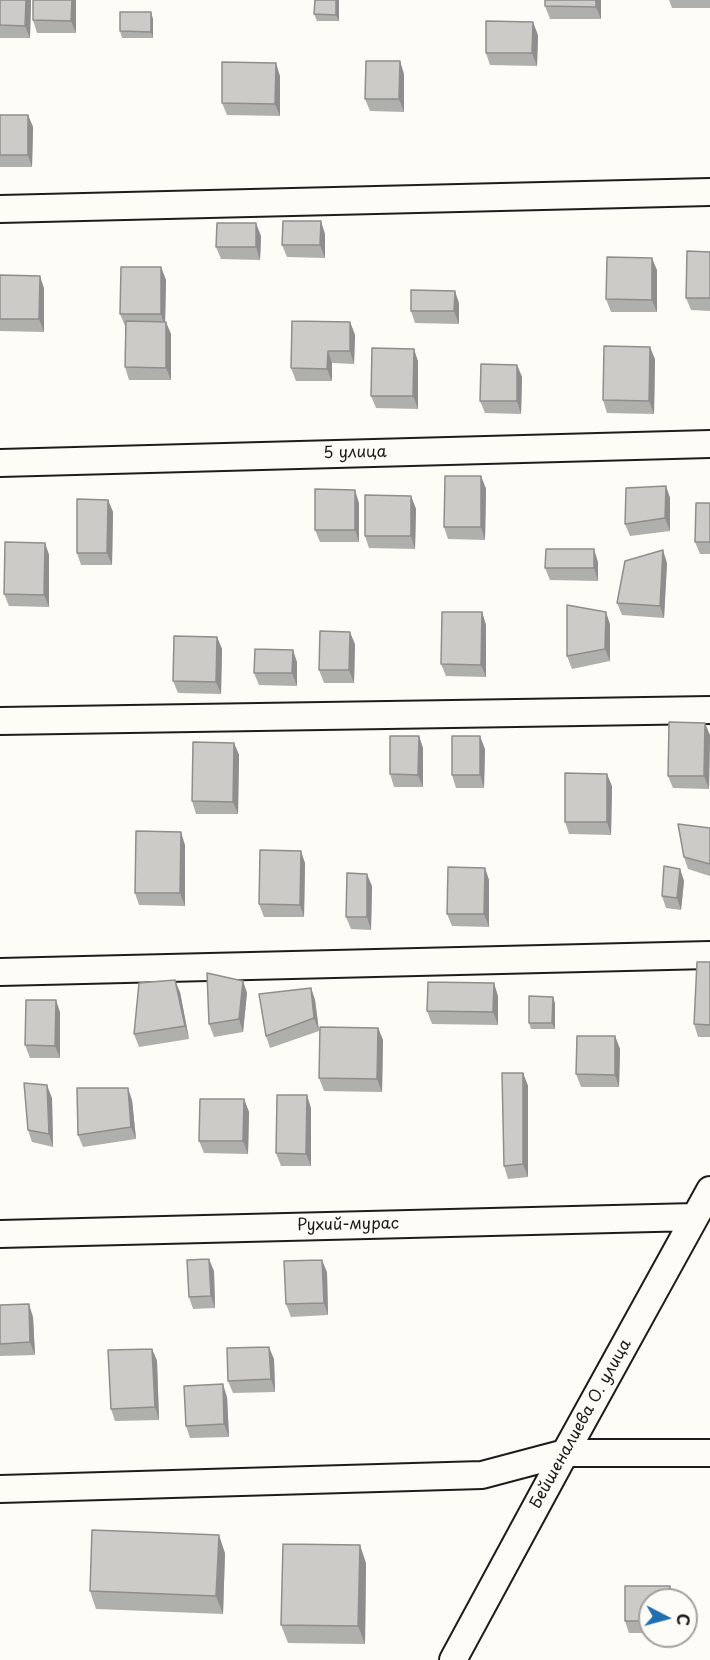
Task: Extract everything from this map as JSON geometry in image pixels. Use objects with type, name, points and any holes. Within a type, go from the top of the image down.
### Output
[{"type":"street","points":[[0,208],[710,192]]},
{"type":"street","name":"5 улица","points":[[0,463],[710,444]]},
{"type":"street","points":[[0,721],[710,710]]},
{"type":"street","points":[[0,972],[710,955]]},
{"type":"street","name":"Бейшеналиева О. улица","points":[[453,1660],[710,1190]]},
{"type":"street","name":"Рухий-мурас","points":[[0,1234],[695,1217]]},
{"type":"street","points":[[0,1489],[482,1475],[565,1453],[710,1453]]},
{"type":"building","points":[[0,0],[26,0],[25,26],[0,25]]},
{"type":"building","points":[[33,0],[72,0],[71,21],[33,20]]},
{"type":"building","points":[[315,0],[336,0],[336,15],[314,14]]},
{"type":"building","points":[[545,0],[596,0],[596,7],[545,6]]},
{"type":"building","points":[[120,12],[151,12],[151,32],[120,31]]},
{"type":"building","points":[[486,21],[533,22],[532,53],[486,53]]},
{"type":"building","points":[[366,61],[400,61],[399,99],[365,99]]},
{"type":"building","points":[[222,62],[276,63],[275,104],[222,103]]},
{"type":"building","points":[[0,115],[28,115],[28,155],[0,155]]},
{"type":"building","points":[[283,221],[321,221],[320,245],[282,245]]},
{"type":"building","points":[[217,223],[256,223],[256,247],[216,247]]},
{"type":"building","points":[[687,251],[710,252],[710,298],[686,298]]},
{"type":"building","points":[[607,257],[652,258],[652,300],[606,299]]},
{"type":"building","points":[[121,267],[161,267],[161,314],[120,314]]},
{"type":"building","points":[[0,275],[40,276],[39,319],[0,319]]},
{"type":"building","points":[[411,290],[455,291],[454,311],[411,311]]},
{"type":"building","points":[[126,321],[166,322],[166,368],[125,367]]},
{"type":"building","points":[[292,321],[350,322],[350,351],[328,351],[327,369],[291,368]]},
{"type":"building","points":[[604,346],[650,347],[649,401],[603,400]]},
{"type":"building","points":[[372,348],[414,349],[413,396],[371,396]]},
{"type":"building","points":[[481,364],[517,365],[517,401],[480,401]]},
{"type":"building","points":[[445,476],[481,476],[481,527],[444,527]]},
{"type":"building","points":[[666,486],[665,518],[625,524],[626,488]]},
{"type":"building","points":[[315,489],[355,490],[355,530],[315,530]]},
{"type":"building","points":[[365,495],[411,496],[411,536],[365,536]]},
{"type":"building","points":[[77,499],[108,500],[107,553],[77,553]]},
{"type":"building","points":[[696,503],[710,503],[710,542],[695,542]]},
{"type":"building","points":[[5,542],[45,543],[44,595],[4,594]]},
{"type":"building","points":[[546,549],[594,549],[594,568],[545,568]]},
{"type":"building","points":[[663,550],[660,606],[617,603],[625,561]]},
{"type":"building","points":[[567,605],[606,612],[605,649],[567,656]]},
{"type":"building","points":[[442,612],[482,612],[481,665],[441,664]]},
{"type":"building","points":[[320,631],[350,632],[349,670],[319,670]]},
{"type":"building","points":[[174,636],[217,637],[216,682],[173,681]]},
{"type":"building","points":[[255,649],[293,650],[292,673],[254,673]]},
{"type":"building","points":[[669,722],[705,723],[704,776],[668,776]]},
{"type":"building","points":[[390,736],[419,736],[418,775],[390,774]]},
{"type":"building","points":[[452,736],[480,736],[480,775],[452,775]]},
{"type":"building","points":[[193,742],[234,743],[233,802],[192,801]]},
{"type":"building","points":[[565,773],[607,774],[607,822],[565,822]]},
{"type":"building","points":[[678,824],[710,828],[710,864],[684,857]]},
{"type":"building","points":[[136,831],[181,832],[180,893],[135,893]]},
{"type":"building","points":[[260,850],[301,851],[300,905],[259,904]]},
{"type":"building","points":[[664,866],[680,869],[677,898],[662,896]]},
{"type":"building","points":[[448,867],[485,868],[484,914],[447,914]]},
{"type":"building","points":[[347,873],[367,874],[367,917],[346,917]]},
{"type":"building","points":[[697,962],[710,962],[710,1025],[694,1024]]},
{"type":"building","points":[[207,973],[243,981],[239,1019],[209,1024]]},
{"type":"building","points":[[175,980],[185,1026],[134,1034],[139,983]]},
{"type":"building","points":[[428,982],[494,983],[493,1012],[427,1011]]},
{"type":"building","points":[[311,988],[314,1018],[266,1036],[259,994]]},
{"type":"building","points":[[529,996],[553,997],[552,1023],[529,1023]]},
{"type":"building","points":[[26,1000],[56,1000],[55,1046],[25,1045]]},
{"type":"building","points":[[320,1027],[378,1028],[377,1079],[319,1078]]},
{"type":"building","points":[[577,1036],[615,1036],[615,1075],[576,1074]]},
{"type":"building","points":[[502,1073],[523,1073],[523,1164],[504,1166]]},
{"type":"building","points":[[24,1083],[47,1085],[49,1134],[28,1130]]},
{"type":"building","points":[[77,1088],[128,1088],[131,1127],[78,1135]]},
{"type":"building","points":[[277,1095],[307,1095],[306,1154],[276,1153]]},
{"type":"building","points":[[200,1099],[244,1099],[243,1141],[199,1141]]},
{"type":"building","points":[[209,1259],[211,1296],[189,1297],[187,1260]]},
{"type":"building","points":[[322,1260],[324,1303],[286,1304],[284,1261]]},
{"type":"building","points":[[29,1304],[30,1342],[0,1344],[0,1305]]},
{"type":"building","points":[[269,1347],[271,1379],[228,1381],[227,1348]]},
{"type":"building","points":[[152,1349],[155,1407],[111,1409],[108,1350]]},
{"type":"building","points":[[223,1384],[224,1424],[186,1426],[184,1386]]},
{"type":"building","points":[[92,1530],[219,1535],[216,1596],[90,1591]]},
{"type":"building","points":[[283,1544],[360,1545],[358,1626],[281,1625]]},
{"type":"building","points":[[625,1586],[670,1586],[670,1588],[638,1588],[638,1621],[625,1621]]}]
